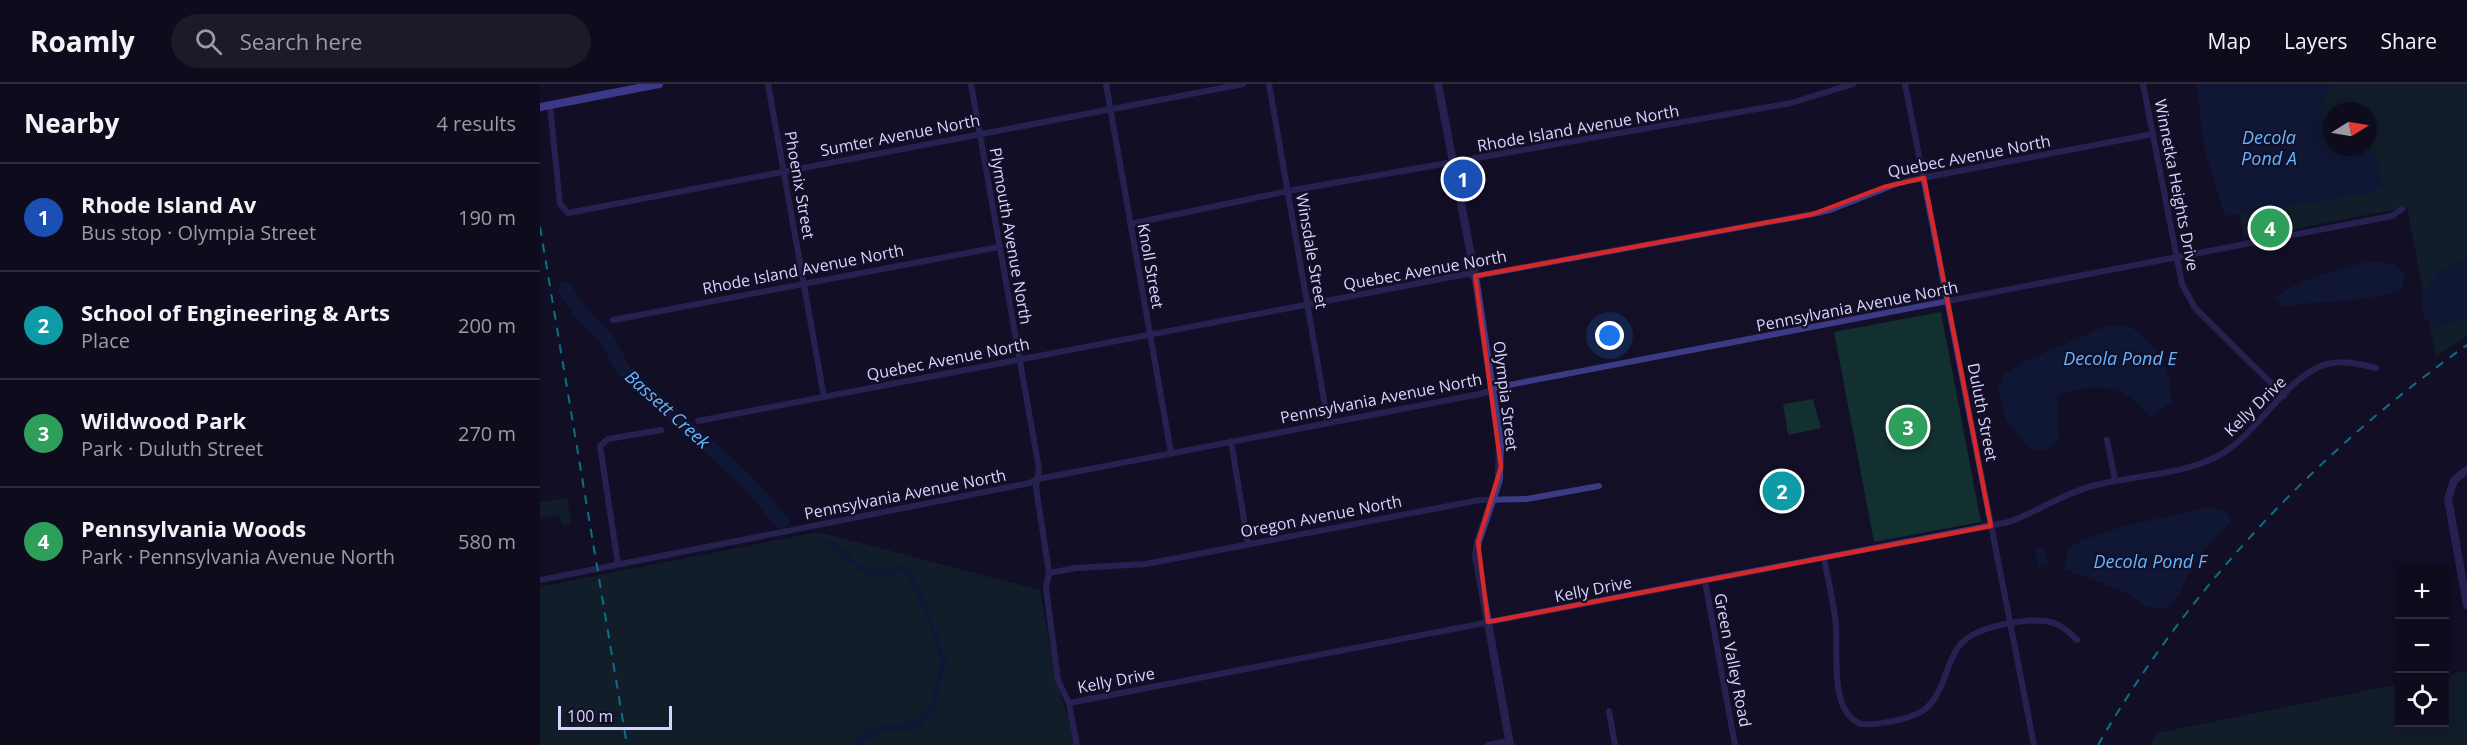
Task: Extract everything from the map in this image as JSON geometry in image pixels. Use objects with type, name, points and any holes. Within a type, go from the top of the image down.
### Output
[{"type":"main road","points":[[540,107],[623,87],[659,84]]},
{"type":"street","name":"Phoenix Street","points":[[768,84],[824,397]]},
{"type":"street","name":"Plymouth Avenue North","points":[[971,84],[1039,469],[1035,487],[1049,573],[1046,588],[1059,680],[1069,703],[1077,745]]},
{"type":"street","name":"Knoll Street","points":[[1106,84],[1171,453]]},
{"type":"street","name":"Sumter Avenue North","points":[[550,105],[560,204],[564,212],[572,213],[1242,84]]},
{"type":"street","name":"Winsdale Street","points":[[1269,84],[1328,423]]},
{"type":"street","name":"Olympia Street","points":[[1438,84],[1475,276],[1493,388],[1501,467],[1478,542],[1476,556],[1510,743]]},
{"type":"street","name":"Rhode Island Avenue North","points":[[1130,224],[1288,191],[1454,164],[1791,103],[1853,84]]},
{"type":"street","name":"Duluth Street","points":[[1905,84],[2034,745]]},
{"type":"street","name":"Winnetka Heights Drive","points":[[2143,84],[2182,284],[2195,308],[2284,396]]},
{"type":"street","name":"Quebec Avenue North","points":[[698,421],[1467,274],[1475,276],[1813,214],[1830,210],[1884,187],[2153,134]]},
{"type":"street","name":"Pennsylvania Avenue North","points":[[540,580],[892,511],[1030,483],[1038,479],[1485,393],[1493,388],[1948,303],[2392,216],[2402,209]]},
{"type":"street","name":"Rhode Island Avenue North","points":[[613,320],[804,282],[999,247]]},
{"type":"street","name":"Kelly Drive","points":[[1069,703],[1991,526],[2028,515],[2077,490],[2115,480],[2185,468],[2217,457],[2246,436],[2284,396],[2314,370],[2326,364],[2339,362],[2376,368]]},
{"type":"street","points":[[618,564],[599,450],[602,441],[608,439],[661,430]]},
{"type":"street","points":[[1231,441],[1248,544]]},
{"type":"street","points":[[2107,441],[2115,480]]},
{"type":"street","points":[[2467,470],[2454,480],[2449,491],[2449,510],[2467,605]]},
{"type":"street","name":"Oregon Avenue North","points":[[1049,573],[1076,567],[1146,564],[1492,500],[1527,499],[1599,486]]},
{"type":"street","points":[[1824,558],[1834,610],[1836,671],[1844,708],[1854,721],[1861,723],[1909,716],[1925,709],[1937,694],[1960,645],[1976,633],[2010,624],[2038,621],[2052,623],[2067,630],[2077,640]]},
{"type":"street","name":"Green Valley Road","points":[[1705,581],[1735,745]]},
{"type":"street","points":[[1609,711],[1615,745]]},
{"type":"street","points":[[1488,745],[1510,743]]},
{"type":"highlighted area","points":[[1924,178],[1991,526],[1488,622],[1478,542],[1501,467],[1475,276],[1813,214],[1884,187]]},
{"type":"green space","points":[[2215,84],[2467,84],[2467,336],[2436,356],[2407,207],[2244,239]]},
{"type":"green space","points":[[1941,312],[1981,522],[1874,542],[1834,332]]},
{"type":"green space","points":[[1813,399],[1821,428],[1788,435],[1783,404]]},
{"type":"green space","points":[[567,498],[571,524],[563,525],[558,515],[540,518],[540,502]]},
{"type":"green space","points":[[818,532],[1040,590],[1055,677],[1070,723],[1074,745],[540,745],[540,587]]},
{"type":"green space","points":[[2467,671],[2467,745],[2151,745],[2157,733],[2395,685],[2395,727],[2449,727],[2449,674]]},
{"type":"water","name":"Decola Pond A","points":[[2197,84],[2335,84],[2320,104],[2323,117],[2323,156],[2375,156],[2382,175],[2383,186],[2372,193],[2228,216],[2223,211],[2204,146]]},
{"type":"water","points":[[2467,258],[2467,318],[2433,329],[2423,315],[2421,292],[2438,272]]},
{"type":"water","points":[[2368,262],[2394,264],[2405,275],[2402,289],[2372,297],[2282,307],[2275,297],[2320,275]]},
{"type":"water","name":"Decola Pond E","points":[[2128,325],[2161,357],[2168,377],[2171,402],[2151,417],[2132,398],[2111,388],[2095,387],[2063,393],[2057,396],[2059,441],[2044,450],[2030,450],[2006,419],[1998,389],[2004,375],[2028,360],[2104,327]]},
{"type":"water","name":"Decola Pond F","points":[[2208,507],[2226,511],[2231,521],[2198,559],[2167,609],[2147,607],[2128,593],[2064,569],[2069,547],[2086,539],[2120,528]]},
{"type":"water","points":[[825,538],[846,550],[865,567],[886,569],[903,565],[914,572],[947,659],[934,711],[917,730],[885,730],[861,745],[852,745],[858,736],[874,727],[919,718],[931,703],[940,660],[934,637],[909,578],[902,572],[879,577],[866,575],[821,539]]},
{"type":"water","points":[[2044,547],[2048,564],[2039,566],[2035,549]]},
{"type":"waterway","name":"Bassett Creek","points":[[565,289],[585,318],[605,336],[624,371],[746,480],[782,522]]},
{"type":"railway","points":[[540,227],[627,745]]},
{"type":"railway","points":[[2098,745],[2134,687],[2173,631],[2261,525],[2309,476],[2360,430],[2412,386],[2467,345]]},
{"type":"place","name":"Rhode Island Av","points":[[1463,179]]},
{"type":"place","name":"Pennsylvania Woods","points":[[2270,228]]},
{"type":"place","name":"Wildwood Park","points":[[1908,427]]},
{"type":"place","name":"School of Engineering & Arts","points":[[1782,491]]}]
